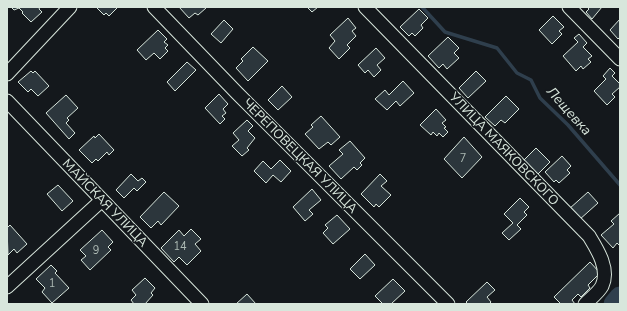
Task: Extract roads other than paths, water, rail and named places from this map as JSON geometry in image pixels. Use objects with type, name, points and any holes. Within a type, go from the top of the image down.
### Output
[{"type":"street","points":[[7,74],[70,7]]},
{"type":"street","name":"ЧЕРЕПОВЕЦКАЯ УЛИЦА","points":[[154,7],[237,93],[448,304]]},
{"type":"street","name":"УЛИЦА МАЯКОВСКОГО","points":[[365,7],[589,236],[599,252],[604,270],[602,286],[585,304]]},
{"type":"street","points":[[569,7],[620,59]]},
{"type":"street","name":"МАЙСКАЯ УЛИЦА","points":[[7,101],[202,304]]},
{"type":"street","points":[[7,287],[102,200]]},
{"type":"waterway","name":"Лещевка","points":[[422,7],[445,32],[497,48],[517,73],[531,80],[540,98],[568,125],[620,185]]},
{"type":"waterway","points":[[614,304],[620,297]]}]
